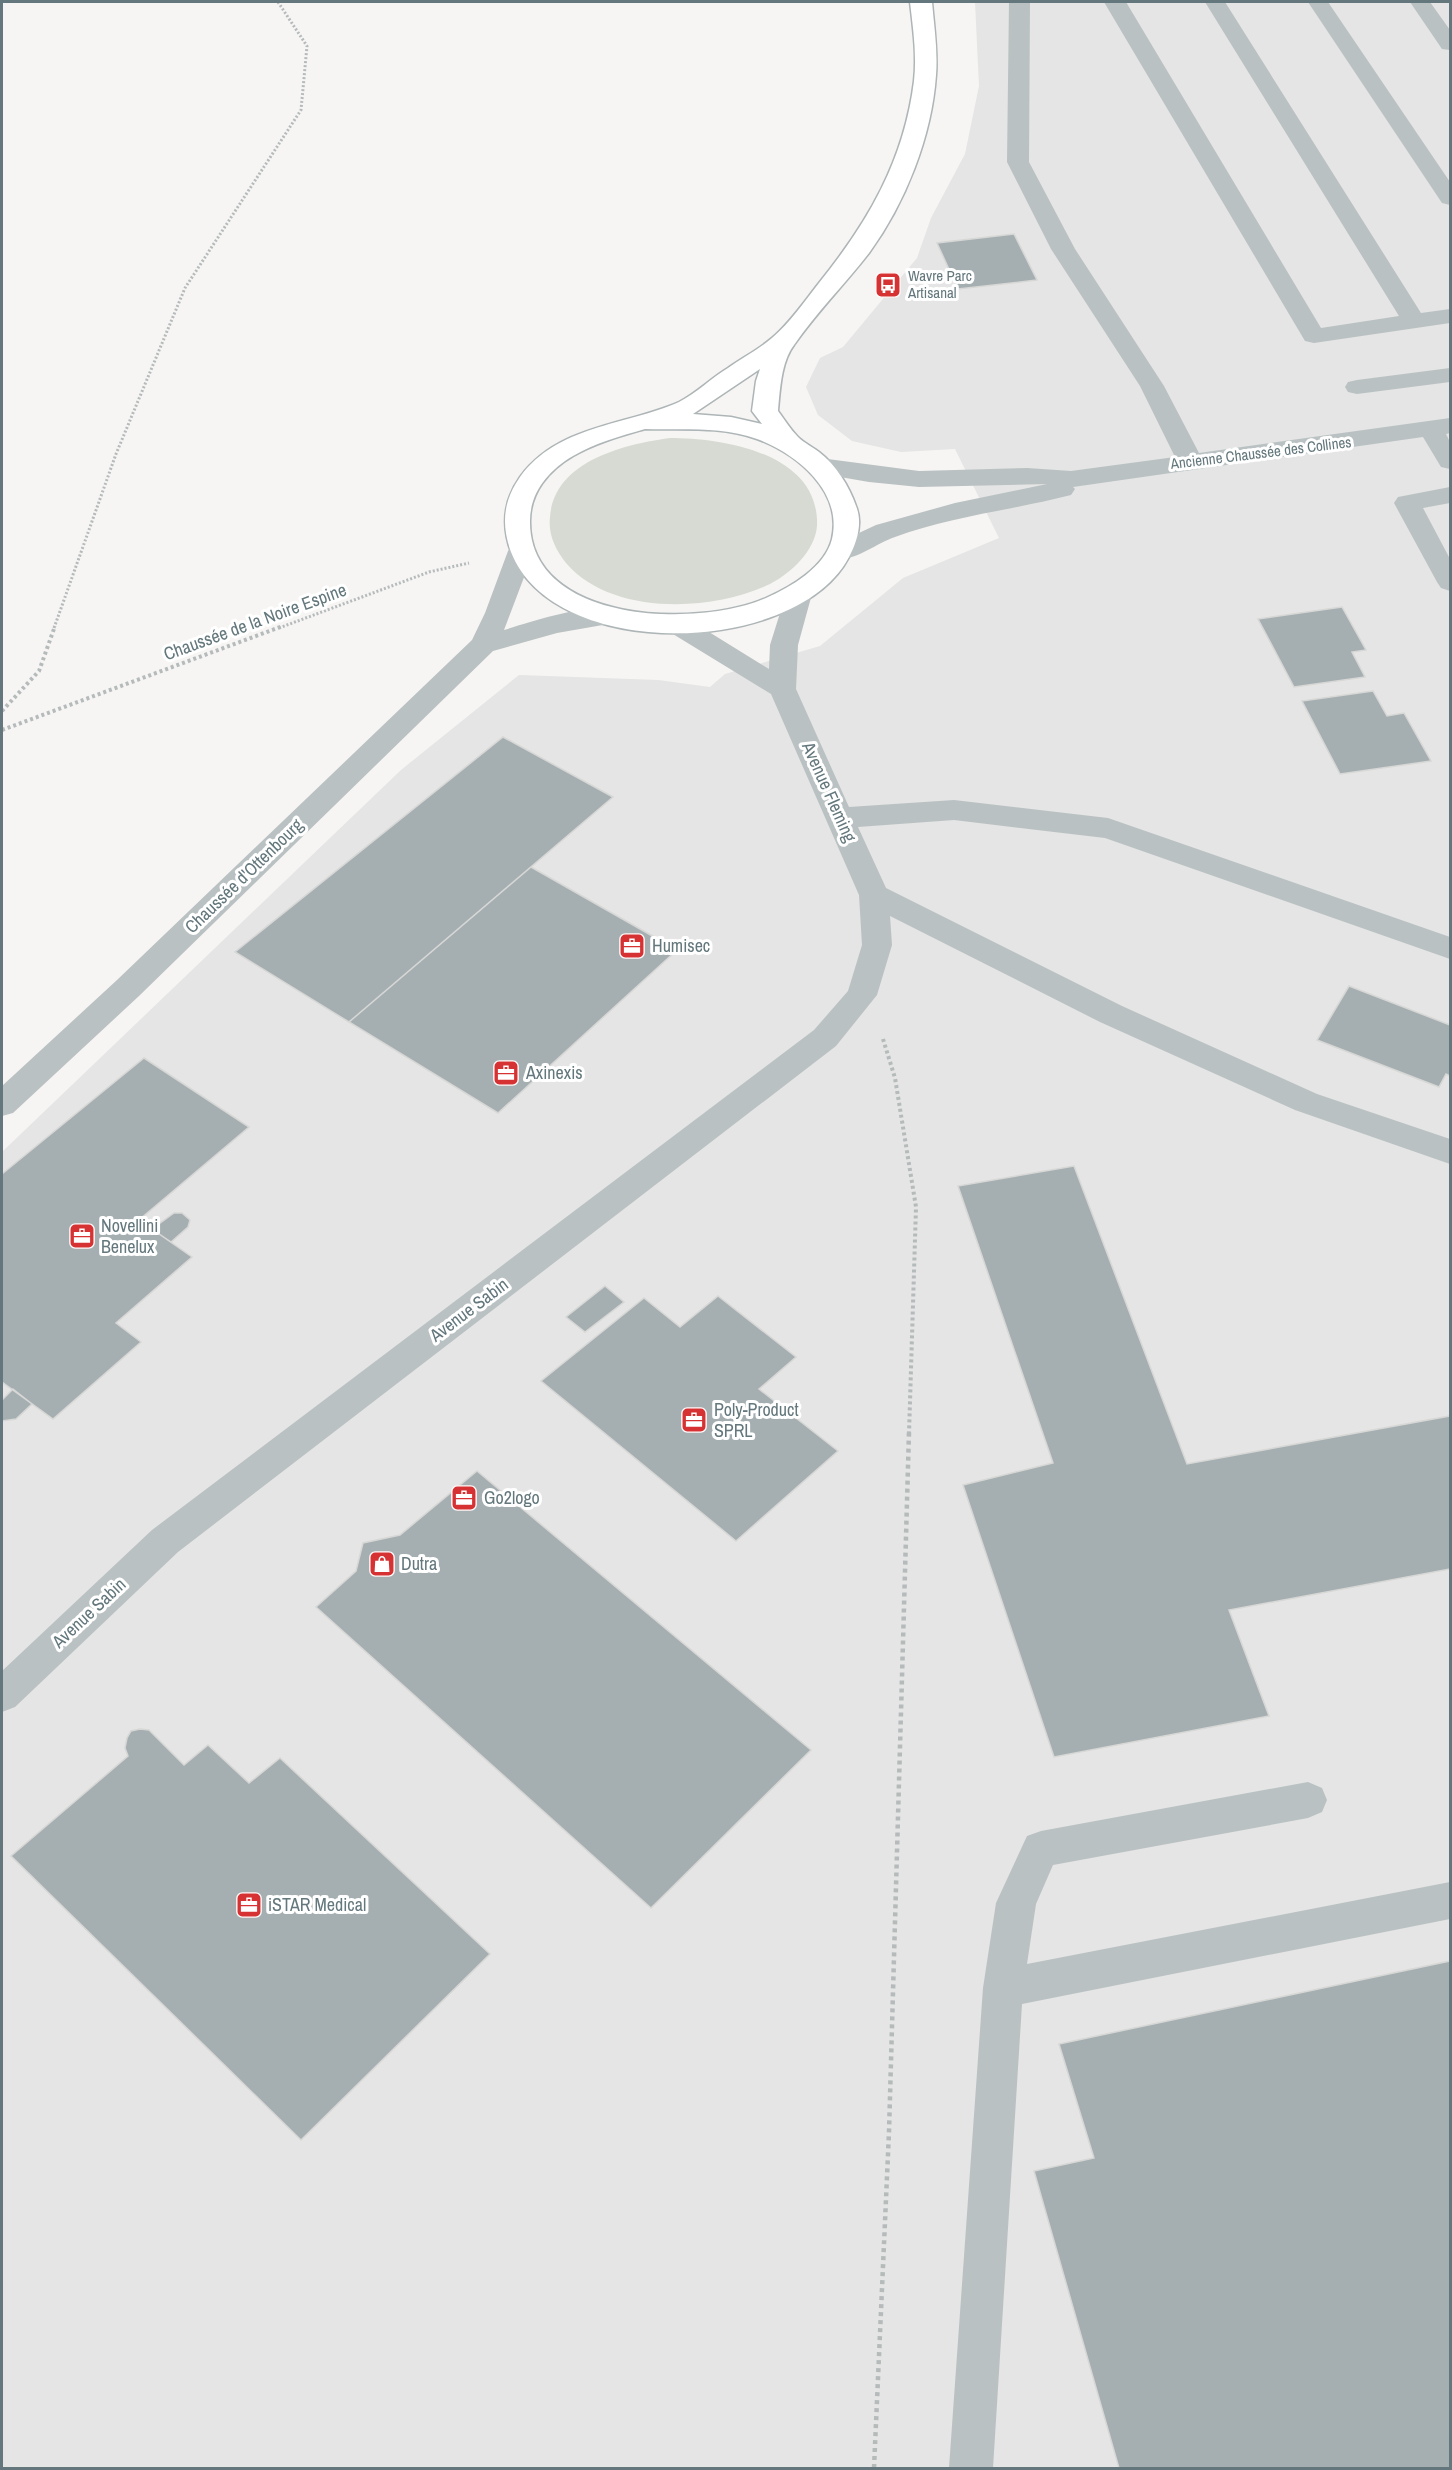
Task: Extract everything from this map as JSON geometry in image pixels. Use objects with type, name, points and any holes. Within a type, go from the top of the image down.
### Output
[{"type":"main road","name":"Chaussée d'Ottenbourg","points":[[781,344],[768,381],[765,411],[789,443],[820,466],[840,492],[847,522],[840,552],[823,574],[799,594],[764,611],[723,622],[678,625],[643,623],[610,616],[579,604],[554,589],[534,571],[522,550],[516,526],[519,502],[531,479],[552,459],[578,442],[690,406],[781,344],[862,246],[894,187],[918,119],[925,79],[921,2]]},
{"type":"main road","name":"Chaussée d'Ottenbourg","points":[[646,422],[696,420],[735,425],[789,443]]},
{"type":"street","points":[[1019,2],[1018,162],[1063,249],[1152,386],[1191,462]]},
{"type":"street","points":[[1115,2],[1314,336],[1450,316]]},
{"type":"street","points":[[1215,2],[1414,321]]},
{"type":"street","points":[[1318,2],[1450,198]]},
{"type":"street","points":[[1420,2],[1450,44]]},
{"type":"street","points":[[1357,387],[1450,375]]},
{"type":"street","points":[[1440,428],[1450,461]]},
{"type":"street","name":"Ancienne Chaussée des Collines","points":[[820,466],[867,476],[950,479],[1042,474],[1071,479],[1440,428]]},
{"type":"street","name":"Ancienne Chaussée des Collines","points":[[840,552],[885,531],[955,511],[1062,490],[1071,479]]},
{"type":"street","points":[[1450,495],[1407,503],[1441,550],[1450,582]]},
{"type":"street","name":"Chaussée d'Ottenbourg","points":[[2,1104],[128,988],[483,645],[499,613],[522,550]]},
{"type":"street","points":[[678,625],[782,689],[784,645],[799,594]]},
{"type":"street","name":"Chaussée d'Ottenbourg","points":[[483,645],[555,624],[610,616]]},
{"type":"street","name":"Avenue Fleming","points":[[782,689],[842,818],[874,895]]},
{"type":"street","points":[[842,818],[954,810],[1108,828],[1450,948]]},
{"type":"street","points":[[874,895],[1111,1014],[1306,1102],[1450,1152]]},
{"type":"street","name":"Avenue Sabin","points":[[2,1695],[165,1541],[825,1038],[861,995],[877,945],[874,895]]},
{"type":"street","points":[[971,2469],[1003,1988],[1016,1903],[1041,1849],[1308,1800]]},
{"type":"street","points":[[1003,1988],[1450,1901]]},
{"type":"path","points":[[2,711],[39,671],[116,454],[185,288],[301,110],[308,46],[278,2]]},
{"type":"path","name":"Chaussée de la Noire Espine","points":[[2,730],[429,572],[522,550]]},
{"type":"path","points":[[861,995],[883,1039],[895,1078],[916,1207],[889,2132],[874,2469]]},
{"type":"shaded area","points":[[975,2],[1450,2],[1450,2468],[2,2468],[2,1152],[401,770],[519,675],[658,680],[710,687],[725,674],[820,646],[903,578],[999,538],[955,449],[901,452],[852,441],[818,415],[806,387],[820,358],[843,347],[917,258],[931,218],[965,154],[979,86]]},
{"type":"shaded area","points":[[670,438],[716,441],[741,447],[786,466],[803,481],[814,501],[817,526],[812,544],[801,560],[786,574],[770,584],[720,600],[692,604],[664,604],[609,593],[585,580],[566,563],[553,541],[550,529],[554,498],[564,482],[578,469],[613,451]]},
{"type":"building","points":[[1014,234],[1037,280],[958,289],[937,243]]},
{"type":"building","points":[[1342,607],[1366,650],[1352,652],[1365,677],[1294,687],[1258,619]]},
{"type":"building","points":[[1373,691],[1387,716],[1404,713],[1431,761],[1340,774],[1302,701]]},
{"type":"building","points":[[503,737],[613,797],[349,1022],[235,952]]},
{"type":"building","points":[[531,867],[677,950],[498,1113],[349,1022]]},
{"type":"building","points":[[1349,986],[1450,1025],[1450,1076],[1446,1074],[1439,1087],[1317,1040]]},
{"type":"building","name":"Novellini Benelux","points":[[144,1058],[249,1127],[139,1220],[192,1257],[116,1323],[141,1342],[53,1419],[2,1382],[2,1174]]},
{"type":"building","points":[[1074,1166],[1187,1464],[1450,1416],[1450,1569],[1229,1610],[1269,1716],[1054,1757],[963,1485],[1053,1463],[958,1186]]},
{"type":"building","points":[[174,1213],[182,1213],[190,1220],[188,1227],[171,1242],[152,1229]]},
{"type":"building","points":[[605,1286],[624,1302],[585,1332],[566,1317]]},
{"type":"building","name":"Poly-Product SPRL","points":[[718,1296],[796,1357],[759,1389],[838,1451],[736,1541],[541,1381],[644,1298],[680,1327]]},
{"type":"building","points":[[13,1389],[32,1404],[16,1419],[2,1421],[2,1400]]},
{"type":"building","points":[[477,1471],[811,1750],[651,1908],[316,1607],[356,1571],[363,1543],[400,1535]]},
{"type":"building","name":"iSTAR Medical","points":[[149,1730],[184,1765],[208,1745],[249,1783],[280,1758],[490,1954],[301,2140],[11,1856],[128,1756],[125,1748],[127,1738],[131,1731]]},
{"type":"building","points":[[1450,1961],[1450,2468],[1119,2468],[1034,2171],[1094,2158],[1059,2044]]},
{"type":"place","name":"Wavre Parc Artisanal","points":[[888,285]]},
{"type":"place","name":"Humisec","points":[[632,946]]},
{"type":"place","name":"Axinexis","points":[[506,1073]]},
{"type":"place","name":"Novellini Benelux","points":[[82,1236]]},
{"type":"place","name":"Poly-Product SPRL","points":[[694,1420]]},
{"type":"place","name":"Go2logo","points":[[464,1498]]},
{"type":"place","name":"Dutra","points":[[382,1564]]},
{"type":"place","name":"iSTAR Medical","points":[[249,1905]]}]
